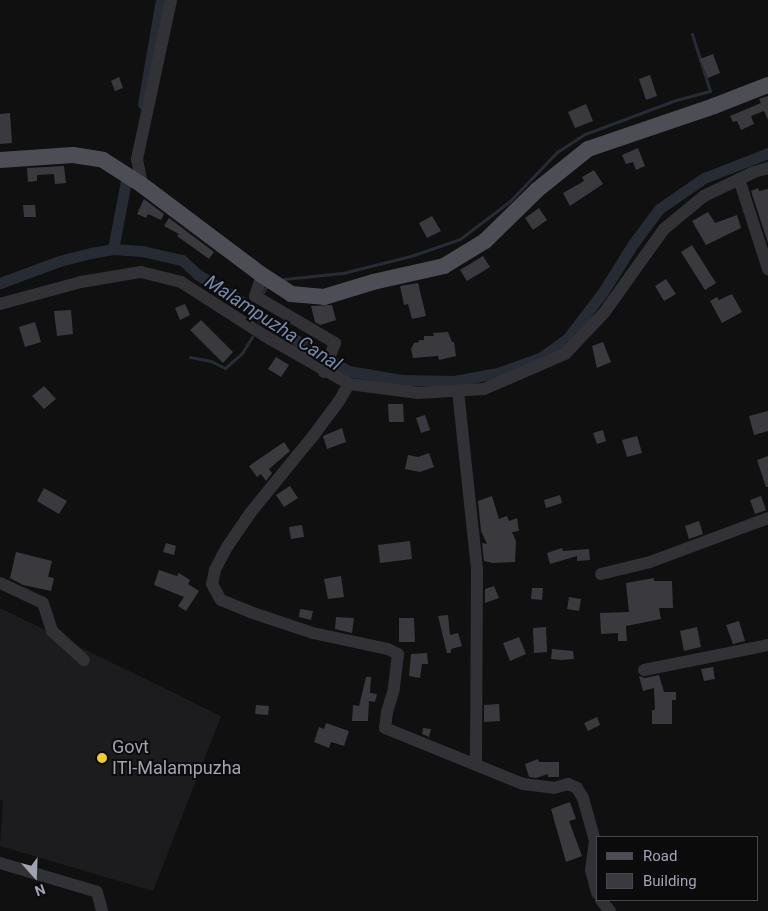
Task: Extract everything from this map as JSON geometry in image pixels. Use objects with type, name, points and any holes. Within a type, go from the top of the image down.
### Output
[{"type":"main road","points":[[0,160],[73,154],[107,162],[142,184],[262,275],[291,294],[324,297],[373,282],[444,266],[484,241],[537,190],[588,149],[714,106],[768,85]]},
{"type":"street","points":[[142,184],[137,159],[171,0]]},
{"type":"street","points":[[0,304],[81,282],[141,272],[181,282],[324,372],[349,384],[418,393],[484,389],[565,354],[604,313],[664,229],[704,196],[739,179],[768,168]]},
{"type":"street","points":[[739,179],[768,269]]},
{"type":"street","points":[[262,275],[255,296],[335,343],[324,372]]},
{"type":"street","points":[[349,384],[323,422],[242,526],[219,562],[212,584],[221,600],[250,612],[313,633],[388,649],[398,654],[394,689],[387,712],[385,728],[523,784],[554,788],[568,784],[577,788],[583,798],[595,841],[591,870],[596,889]]},
{"type":"street","points":[[458,391],[477,569],[476,765]]},
{"type":"street","points":[[600,574],[650,562],[768,518]]},
{"type":"street","points":[[0,583],[43,603],[52,631],[84,660]]},
{"type":"street","points":[[644,670],[768,645]]},
{"type":"street","points":[[0,863],[97,892],[102,911]]},
{"type":"street","points":[[602,901],[610,911]]},
{"type":"shaded area","name":"Govt ITI-Malampuzha","points":[[0,608],[221,716],[153,891],[0,846],[3,801],[0,800]]},
{"type":"building","points":[[713,54],[720,73],[708,78],[700,59]]},
{"type":"building","points":[[650,75],[657,96],[646,100],[639,79]]},
{"type":"building","points":[[119,77],[123,88],[115,91],[111,81]]},
{"type":"building","points":[[768,96],[768,120],[764,111],[751,116],[754,124],[741,130],[737,121],[733,122],[730,116],[761,103],[759,99]]},
{"type":"building","points":[[586,104],[593,121],[575,128],[568,112]]},
{"type":"building","points":[[10,113],[12,143],[0,144],[0,114]]},
{"type":"building","points":[[638,148],[645,166],[636,170],[633,162],[626,164],[622,155]]},
{"type":"building","points":[[64,166],[66,183],[55,184],[54,174],[37,175],[37,181],[28,182],[27,168]]},
{"type":"building","points":[[594,170],[603,184],[570,206],[563,193],[584,181],[582,177]]},
{"type":"building","points":[[758,188],[759,191],[768,189],[768,243],[751,191]]},
{"type":"building","points":[[144,199],[164,214],[161,220],[148,214],[146,218],[137,214]]},
{"type":"building","points":[[23,205],[35,205],[36,217],[24,217]]},
{"type":"building","points":[[539,208],[547,220],[533,230],[525,218]]},
{"type":"building","points":[[708,212],[715,223],[737,215],[741,228],[706,245],[692,221]]},
{"type":"building","points":[[432,216],[441,231],[427,238],[419,223]]},
{"type":"building","points":[[169,218],[214,252],[209,259],[177,236],[179,234],[164,226]]},
{"type":"building","points":[[692,245],[716,283],[705,290],[681,252]]},
{"type":"building","points":[[483,256],[490,267],[467,281],[460,270]]},
{"type":"building","points":[[666,279],[676,294],[664,301],[655,286]]},
{"type":"building","points":[[418,283],[426,316],[412,319],[408,304],[404,305],[400,286]]},
{"type":"building","points":[[732,294],[742,312],[722,323],[710,301],[717,297],[719,300]]},
{"type":"building","points":[[185,304],[190,315],[180,320],[175,308]]},
{"type":"building","points":[[332,305],[336,320],[320,325],[315,322],[311,306]]},
{"type":"building","points":[[71,310],[73,334],[57,336],[54,311]]},
{"type":"building","points":[[201,320],[233,352],[223,363],[190,330]]},
{"type":"building","points":[[35,322],[41,342],[25,347],[19,327]]},
{"type":"building","points":[[448,332],[452,342],[454,342],[456,356],[439,360],[438,356],[413,358],[411,349],[414,343],[424,340],[424,336],[434,336],[433,333]]},
{"type":"building","points":[[603,342],[611,362],[597,368],[592,346]]},
{"type":"building","points":[[276,357],[289,365],[281,377],[268,369]]},
{"type":"building","points":[[44,386],[56,399],[44,409],[32,396]]},
{"type":"building","points":[[388,404],[403,404],[404,422],[389,422]]},
{"type":"building","points":[[768,411],[768,431],[754,435],[749,416]]},
{"type":"building","points":[[425,415],[430,430],[421,433],[416,418]]},
{"type":"building","points":[[342,428],[346,442],[327,449],[323,436]]},
{"type":"building","points":[[603,430],[606,441],[597,444],[593,433]]},
{"type":"building","points":[[637,436],[642,453],[627,457],[622,440]]},
{"type":"building","points":[[284,442],[290,451],[269,469],[272,473],[266,481],[261,474],[257,477],[249,466]]},
{"type":"building","points":[[429,453],[434,467],[420,472],[405,469],[408,455],[418,457]]},
{"type":"building","points":[[768,456],[768,487],[766,487],[757,460]]},
{"type":"building","points":[[290,486],[298,498],[284,507],[276,495]]},
{"type":"building","points":[[44,488],[67,501],[59,514],[37,501]]},
{"type":"building","points":[[560,495],[562,503],[546,508],[544,500]]},
{"type":"building","points":[[492,496],[499,519],[507,516],[509,521],[517,518],[519,531],[512,532],[516,541],[515,562],[493,563],[484,561],[482,543],[487,544],[481,531],[478,501]]},
{"type":"building","points":[[761,496],[766,510],[755,514],[750,500]]},
{"type":"building","points":[[699,521],[703,534],[689,539],[685,526]]},
{"type":"building","points":[[302,525],[304,537],[291,539],[289,527]]},
{"type":"building","points":[[410,541],[412,559],[380,563],[378,545]]},
{"type":"building","points":[[166,543],[176,546],[174,555],[163,552]]},
{"type":"building","points":[[562,548],[563,551],[589,549],[590,560],[577,561],[577,556],[550,564],[547,553]]},
{"type":"building","points":[[16,552],[52,561],[48,577],[54,578],[51,591],[23,585],[10,578]]},
{"type":"building","points":[[159,570],[177,576],[179,573],[190,580],[188,584],[199,591],[186,611],[178,606],[184,597],[154,585]]},
{"type":"building","points":[[341,576],[344,597],[328,599],[324,579]]},
{"type":"building","points":[[654,578],[654,581],[672,581],[673,608],[659,608],[661,619],[626,626],[627,641],[618,641],[618,633],[601,634],[600,613],[629,612],[626,583]]},
{"type":"building","points":[[494,586],[499,598],[485,603],[485,589]]},
{"type":"building","points":[[532,588],[543,588],[542,600],[531,599]]},
{"type":"building","points":[[569,597],[581,599],[579,611],[567,609]]},
{"type":"building","points":[[300,609],[313,611],[311,620],[299,617]]},
{"type":"building","points":[[448,615],[450,635],[458,633],[462,646],[451,649],[451,653],[447,653],[438,616]]},
{"type":"building","points":[[336,617],[354,618],[352,633],[335,629]]},
{"type":"building","points":[[399,618],[414,618],[415,642],[399,642]]},
{"type":"building","points":[[739,621],[745,641],[733,644],[726,625]]},
{"type":"building","points":[[546,627],[547,652],[534,653],[533,628]]},
{"type":"building","points":[[697,627],[701,647],[684,651],[680,631]]},
{"type":"building","points":[[519,637],[526,654],[510,661],[503,643]]},
{"type":"building","points":[[552,649],[573,651],[574,659],[551,659]]},
{"type":"building","points":[[427,653],[428,664],[422,664],[420,678],[409,676],[411,654]]},
{"type":"building","points":[[713,667],[715,679],[704,681],[701,669]]},
{"type":"building","points":[[659,675],[664,692],[676,692],[676,700],[672,700],[672,724],[652,724],[652,710],[655,710],[654,688],[643,691],[639,676],[645,678]]},
{"type":"building","points":[[366,677],[371,677],[370,693],[377,694],[375,702],[369,701],[368,721],[352,721],[353,705],[359,706]]},
{"type":"building","points":[[499,704],[500,721],[484,722],[484,705]]},
{"type":"building","points":[[256,705],[269,706],[268,715],[255,714]]},
{"type":"building","points":[[597,717],[600,725],[588,731],[584,723]]},
{"type":"building","points":[[326,723],[349,731],[344,746],[331,742],[329,748],[314,742],[319,727],[324,729]]},
{"type":"building","points":[[423,728],[431,729],[429,737],[422,734]]},
{"type":"building","points":[[538,759],[539,762],[559,762],[559,777],[548,777],[548,774],[536,778],[529,777],[525,764]]},
{"type":"building","points":[[570,802],[576,819],[569,821],[582,856],[566,862],[551,809]]},
{"type":"waterway","name":"Malampuzha Canal","points":[[143,104],[161,0]]},
{"type":"waterway","points":[[284,279],[343,273],[414,255],[460,239],[510,201],[557,152],[585,134],[676,100],[710,91],[692,34]]},
{"type":"waterway","name":"Malampuzha Canal","points":[[0,283],[59,261],[91,253],[113,249],[142,251],[182,260],[197,274],[242,302],[276,328],[348,371],[401,380],[454,381],[498,373],[542,357],[567,339],[603,292],[633,244],[659,209],[704,178],[768,153]]},
{"type":"waterway","name":"Malampuzha Canal","points":[[113,249],[126,181]]},
{"type":"waterway","points":[[262,294],[266,287]]},
{"type":"waterway","name":"Malampuzha Canal","points":[[257,308],[255,317],[261,323]]},
{"type":"waterway","points":[[190,357],[211,361],[225,368],[242,353],[252,337]]},
{"type":"place","name":"Govt ITI-Malampuzha","points":[[102,758]]}]
